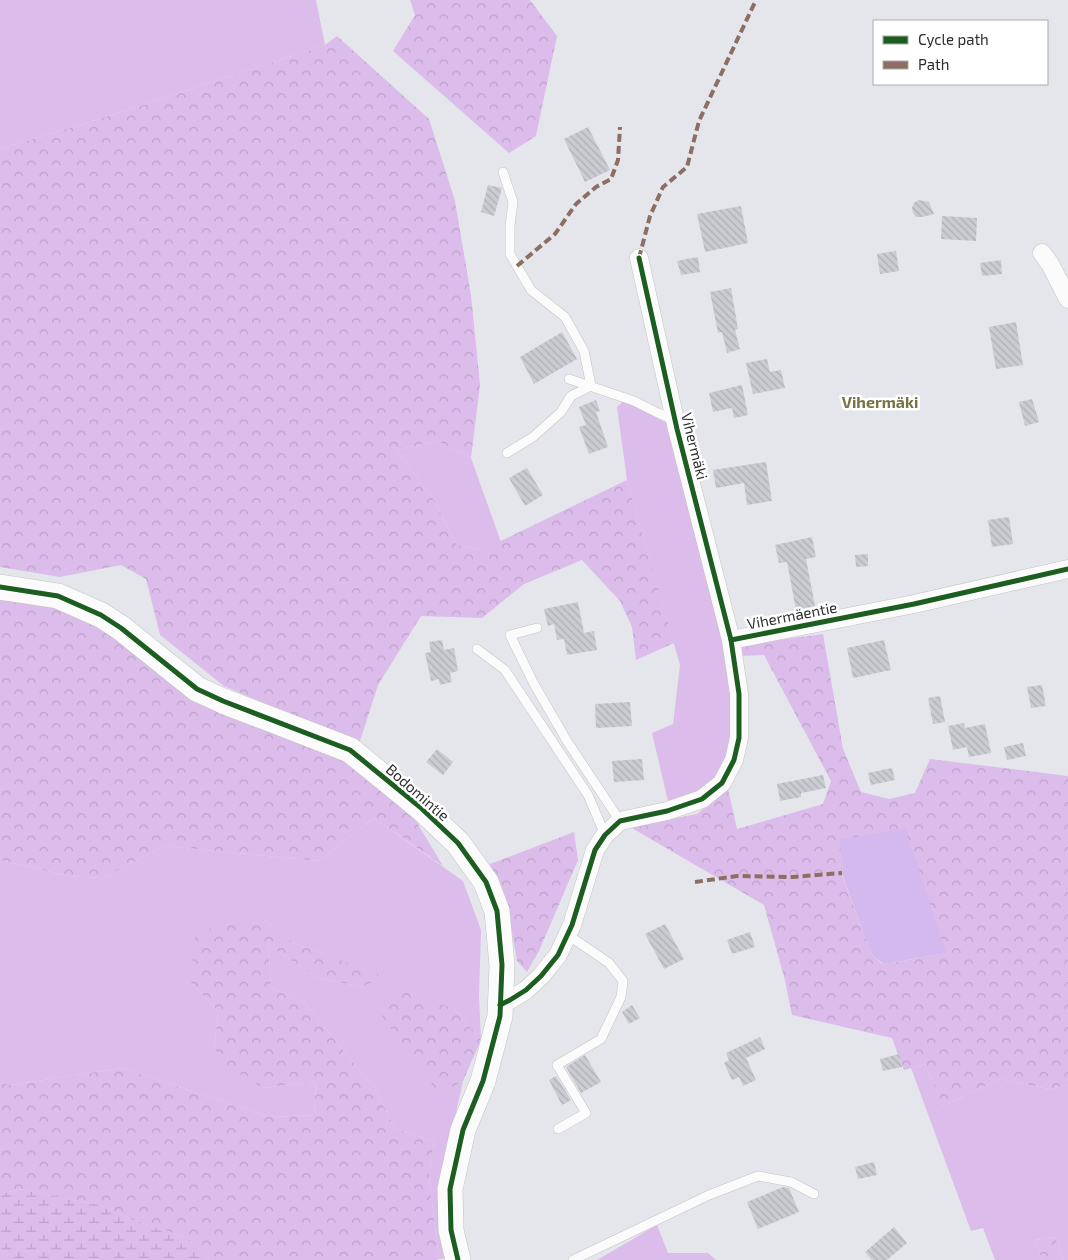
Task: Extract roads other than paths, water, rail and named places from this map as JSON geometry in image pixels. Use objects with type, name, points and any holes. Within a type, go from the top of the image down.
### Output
[{"type":"street","points":[[1042,253],[1050,264],[1068,299]]},
{"type":"street","name":"Vihermäki","points":[[639,258],[676,420],[731,640]]},
{"type":"street","name":"Vihermäentie","points":[[620,820],[667,811],[702,799],[722,783],[734,760],[739,738],[739,694],[731,640],[914,604],[1068,569]]},
{"type":"street","name":"Bodomintie","points":[[0,587],[58,596],[101,615],[121,628],[197,689],[223,701],[350,750],[420,807],[458,843],[486,882],[497,910],[502,965],[500,1016],[483,1081],[463,1130],[450,1189],[451,1230],[458,1260]]},
{"type":"street","points":[[500,1005],[526,990],[541,976],[558,955],[572,925],[595,850],[620,820]]},
{"type":"lane","points":[[503,172],[513,202],[510,226],[510,254],[531,290],[565,317],[584,351],[591,386]]},
{"type":"lane","points":[[569,379],[634,401],[676,420]]},
{"type":"lane","points":[[507,453],[533,437],[561,412],[571,396],[591,386]]},
{"type":"lane","points":[[537,628],[510,636],[534,684],[567,741],[620,820]]},
{"type":"lane","points":[[477,649],[505,670],[588,795],[605,836]]},
{"type":"lane","points":[[558,1129],[586,1113],[557,1065],[601,1039],[621,997],[623,981],[610,963],[568,935]]},
{"type":"lane","points":[[573,1260],[709,1195],[758,1176],[790,1182],[814,1194]]},
{"type":"district","name":"Vihermäki","points":[[880,401]]}]
